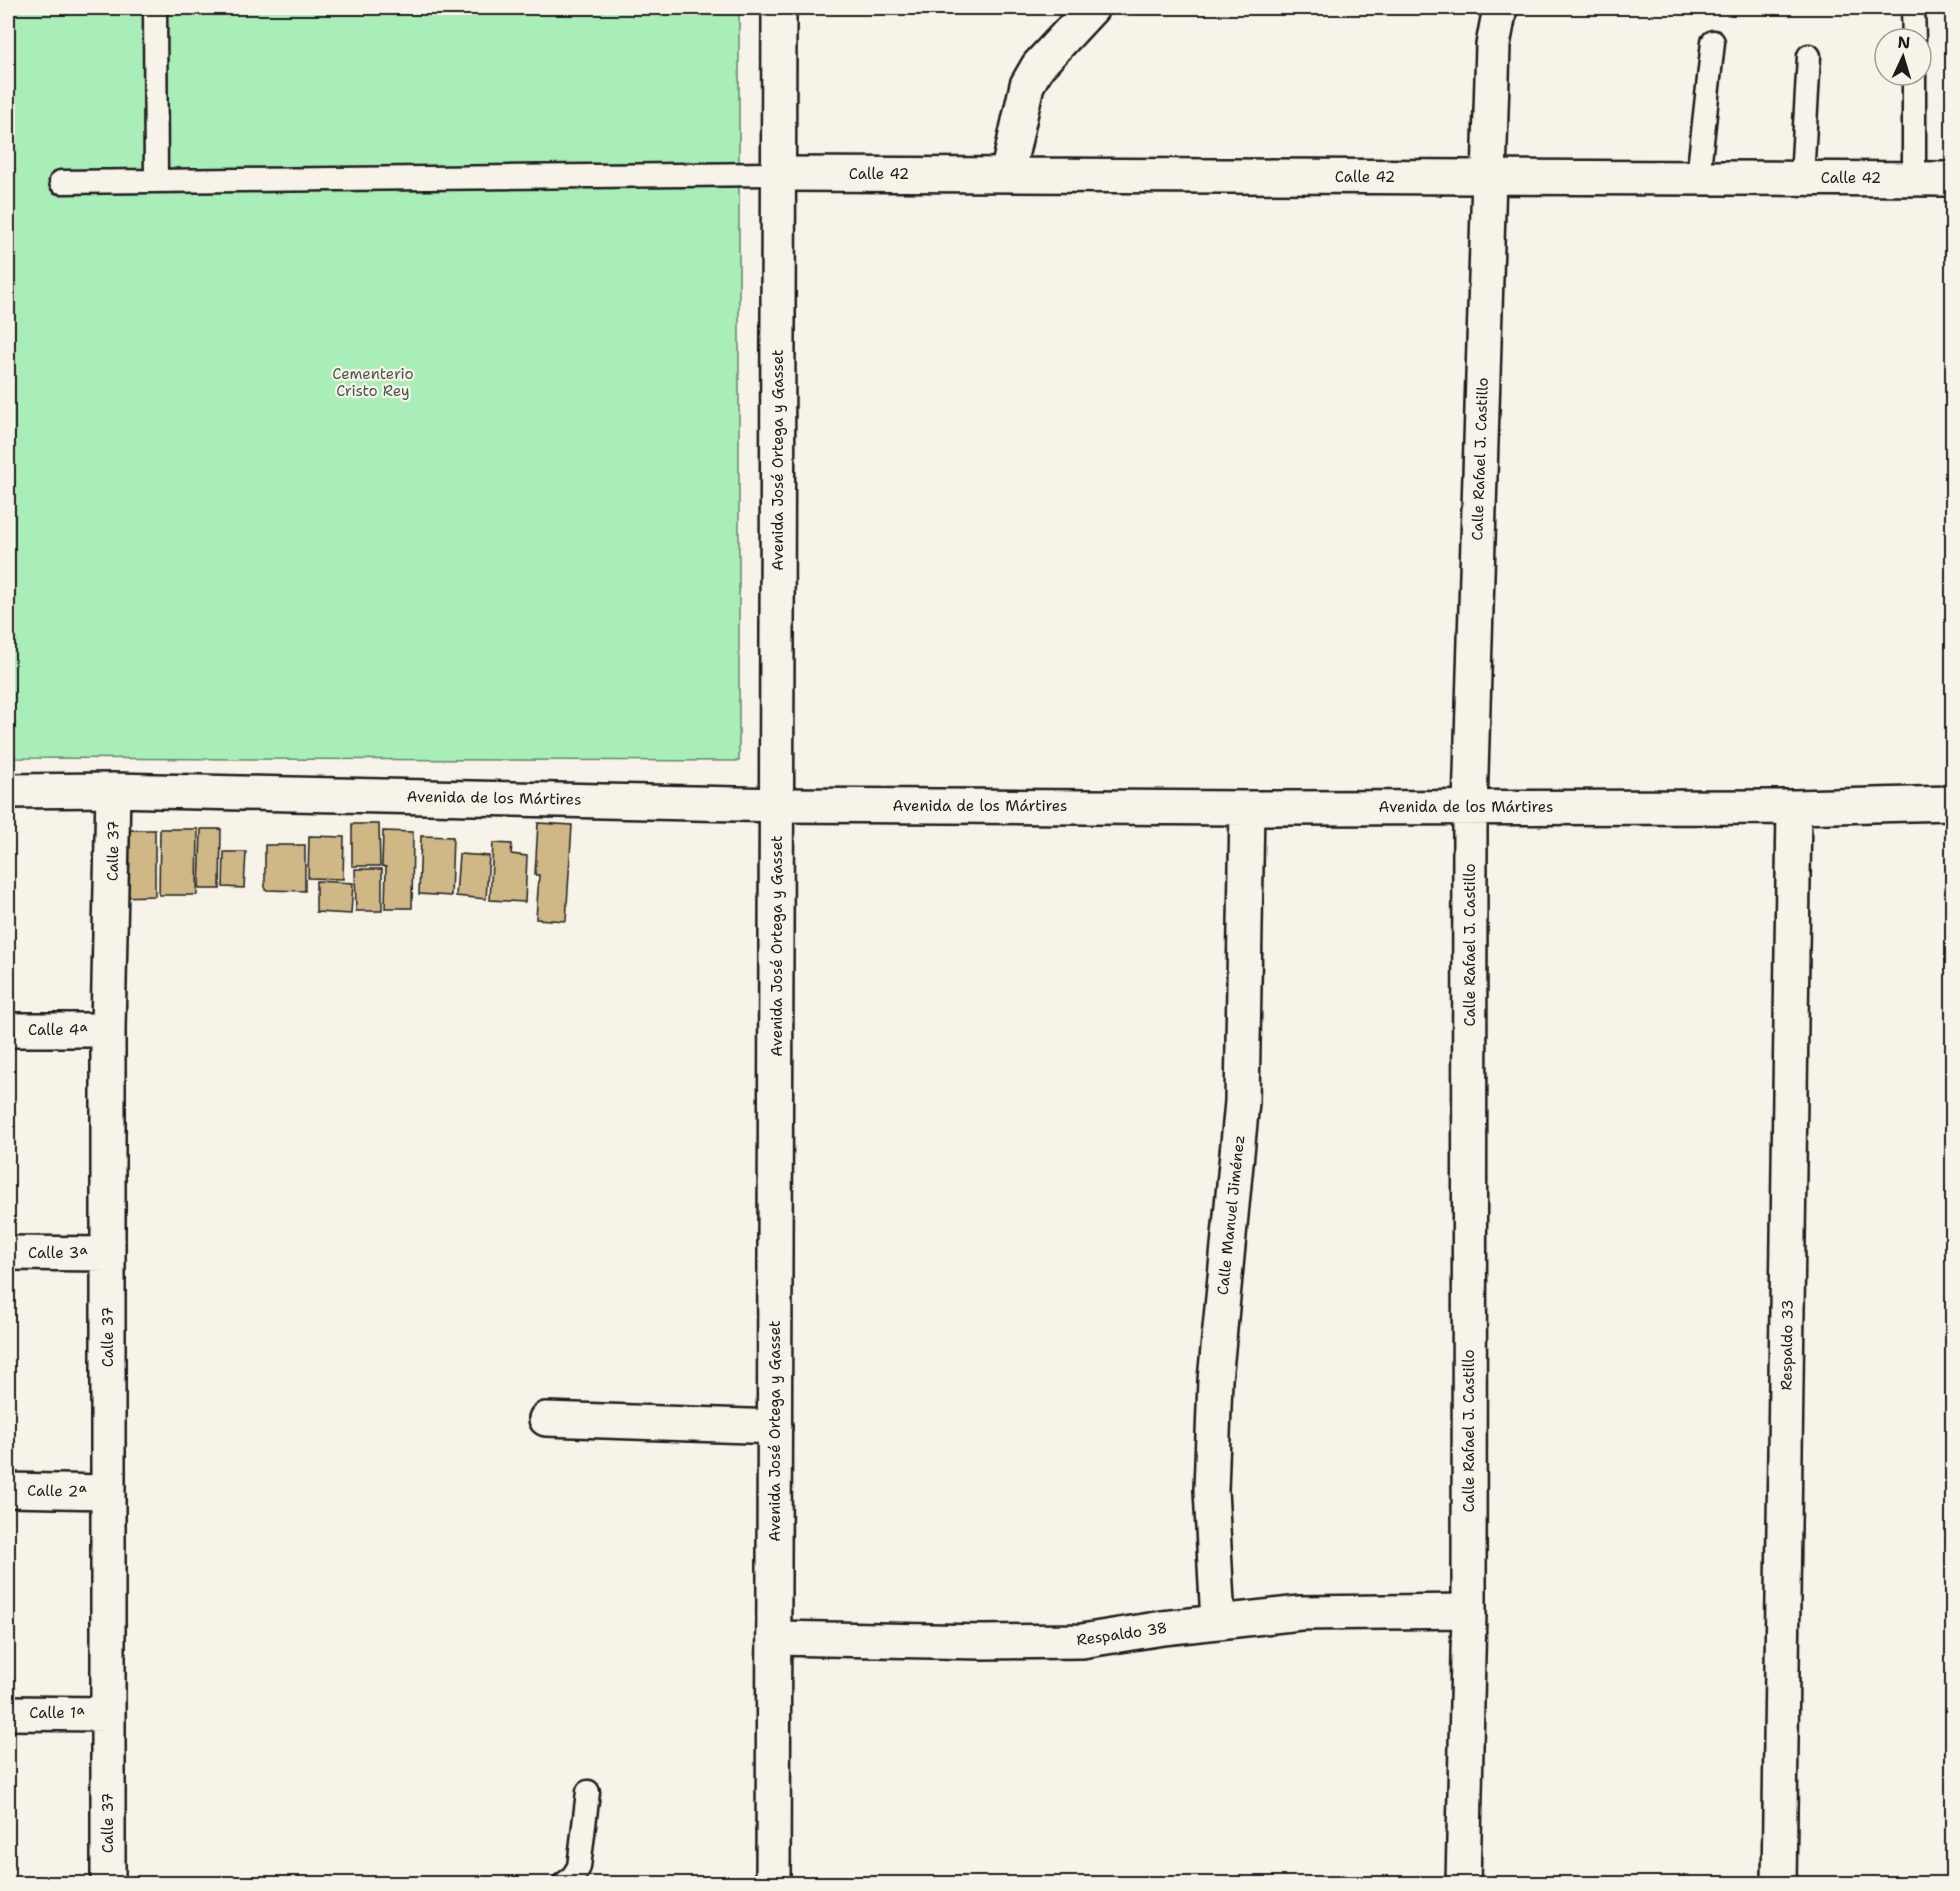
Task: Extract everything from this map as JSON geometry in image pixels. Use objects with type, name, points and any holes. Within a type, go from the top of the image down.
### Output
[{"type":"street","name":"Avenida José Ortega y Gasset","points":[[773,1884],[778,805],[778,8]]},
{"type":"street","points":[[1007,175],[1027,85],[1038,66],[1092,8]]},
{"type":"street","name":"Calle Rafael J. Castillo","points":[[1463,1884],[1469,1611],[1470,806],[1493,45],[1500,8]]},
{"type":"street","name":"Calle 42","points":[[778,174],[1953,179]]},
{"type":"street","name":"Avenida de los Mártires","points":[[8,791],[113,790],[778,805],[1247,808],[1794,807],[1953,802]]},
{"type":"street","name":"Calle 37","points":[[108,1884],[108,1030],[113,790]]},
{"type":"street","name":"Respaldo 33","points":[[1779,1884],[1794,807]]},
{"type":"street","name":"Calle Manuel Jiménez","points":[[1218,1622],[1212,1479],[1215,1380],[1242,1102],[1247,808]]},
{"type":"street","name":"Calle 4ª","points":[[8,1029],[108,1030]]},
{"type":"street","name":"Calle 3ª","points":[[8,1253],[108,1254]]},
{"type":"street","points":[[546,1419],[775,1427]]},
{"type":"street","name":"Calle 2ª","points":[[8,1490],[107,1492]]},
{"type":"street","name":"Respaldo 38","points":[[774,1638],[983,1642],[1082,1641],[1300,1613],[1469,1611]]},
{"type":"street","name":"Calle 1ª","points":[[8,1713],[107,1714]]},
{"type":"lane","points":[[156,8],[156,181]]},
{"type":"lane","points":[[1913,8],[1914,27]]},
{"type":"lane","points":[[1698,178],[1713,42]]},
{"type":"lane","points":[[1802,178],[1809,56]]},
{"type":"lane","points":[[1914,87],[1914,178]]},
{"type":"lane","points":[[61,182],[778,174]]},
{"type":"lane","points":[[564,1884],[579,1868],[588,1792]]},
{"type":"green space","name":"Cementerio Cristo Rey","points":[[8,8],[739,8],[739,761],[8,758]]},
{"type":"building","points":[[538,823],[572,825],[566,921],[536,919],[539,875],[535,875]]},
{"type":"building","points":[[352,824],[379,824],[380,866],[352,866]]},
{"type":"building","points":[[160,829],[198,829],[197,895],[159,895]]},
{"type":"building","points":[[201,829],[221,829],[220,889],[199,889]]},
{"type":"building","points":[[118,830],[155,830],[155,896],[118,897]]},
{"type":"building","points":[[383,831],[413,832],[412,908],[385,908],[386,867],[382,866]]},
{"type":"building","points":[[309,836],[344,837],[343,879],[308,878]]},
{"type":"building","points":[[421,836],[453,837],[451,896],[419,894]]},
{"type":"building","points":[[493,843],[512,844],[511,854],[527,856],[525,902],[490,900]]},
{"type":"building","points":[[265,845],[305,845],[305,891],[265,890]]},
{"type":"building","points":[[224,852],[246,852],[244,888],[223,887]]},
{"type":"building","points":[[459,854],[489,856],[486,899],[456,896]]},
{"type":"building","points":[[355,869],[382,869],[382,911],[356,911]]},
{"type":"building","points":[[316,881],[353,883],[351,914],[316,912]]}]
